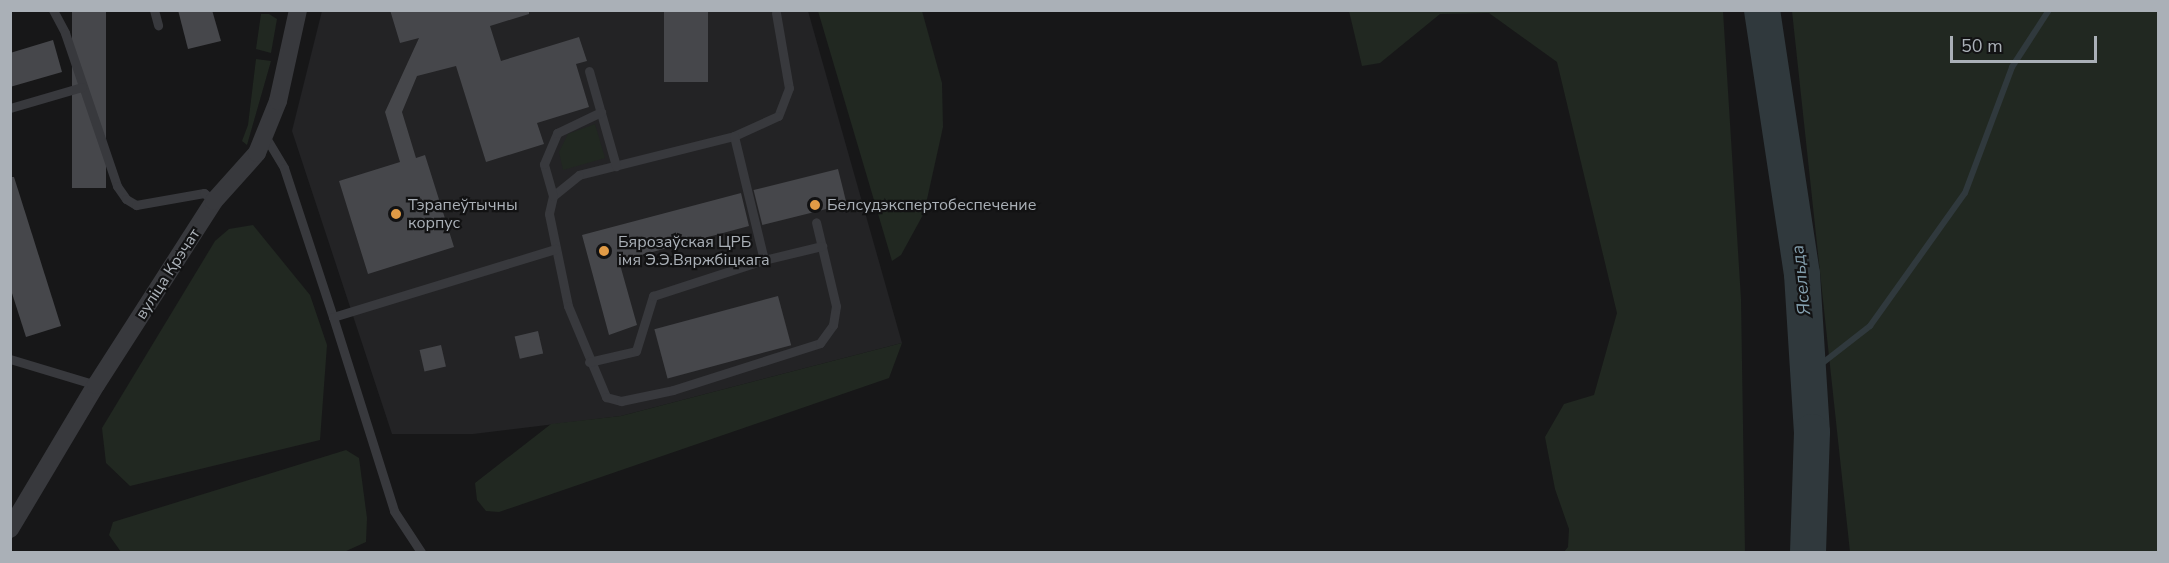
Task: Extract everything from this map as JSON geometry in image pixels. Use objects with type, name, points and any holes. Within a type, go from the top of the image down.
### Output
[{"type":"street","name":"вуліца Крэчат","points":[[10,529],[17,506],[214,201],[257,153],[281,91],[298,10]]},
{"type":"lane","points":[[53,10],[117,186],[126,199],[136,205],[204,193],[214,201]]},
{"type":"lane","points":[[154,10],[158,25]]},
{"type":"lane","points":[[553,195],[579,176],[734,136],[778,116],[789,88],[776,13]]},
{"type":"lane","points":[[589,71],[616,166]]},
{"type":"lane","points":[[10,108],[82,87]]},
{"type":"lane","points":[[601,112],[557,133],[544,164],[553,195],[549,214],[568,306],[589,362],[606,397],[621,401],[673,390],[820,343],[833,326],[836,306],[816,222]]},
{"type":"lane","points":[[265,136],[284,168],[394,511],[421,552]]},
{"type":"lane","points":[[734,136],[764,260]]},
{"type":"lane","points":[[589,362],[636,351],[653,296],[764,260],[822,246]]},
{"type":"lane","points":[[333,317],[556,249]]},
{"type":"lane","points":[[10,359],[96,385]]},
{"type":"shaded area","name":"Бярозаўская ЦРБ імя Э.Э.Вяржбіцкага","points":[[322,11],[808,11],[902,343],[621,416],[473,434],[392,434],[292,131]]},
{"type":"shaded area","points":[[818,11],[922,11],[942,83],[943,127],[924,213],[901,255],[892,261]]},
{"type":"shaded area","points":[[1349,11],[1723,11],[1741,299],[1745,552],[1564,552],[1568,547],[1569,529],[1555,489],[1545,437],[1564,404],[1594,395],[1617,313],[1557,62],[1489,13],[1440,14],[1380,63],[1362,66]]},
{"type":"shaded area","points":[[1792,11],[2158,11],[2158,552],[1850,552]]},
{"type":"shaded area","points":[[261,14],[269,14],[277,19],[271,53],[256,49]]},
{"type":"shaded area","points":[[256,59],[271,61],[247,145],[242,141],[248,125]]},
{"type":"shaded area","points":[[595,124],[605,158],[563,170],[559,152],[568,134]]},
{"type":"shaded area","points":[[253,225],[310,295],[327,345],[320,440],[130,486],[106,463],[102,428],[215,241],[229,229]]},
{"type":"shaded area","points":[[902,343],[889,378],[499,512],[486,511],[477,500],[475,483],[551,424],[621,416]]},
{"type":"shaded area","points":[[346,450],[359,458],[367,518],[366,542],[344,552],[121,552],[109,535],[113,522]]},
{"type":"building","points":[[72,10],[106,10],[106,188],[72,188]]},
{"type":"building","points":[[178,10],[212,10],[221,41],[188,49]]},
{"type":"building","points":[[390,10],[529,10],[529,14],[490,26],[501,61],[579,37],[587,61],[576,64],[589,107],[537,123],[544,144],[486,162],[456,66],[417,76],[402,112],[416,158],[425,155],[454,247],[368,274],[339,181],[400,162],[385,112],[419,38],[400,43]]},
{"type":"building","points":[[664,10],[708,10],[708,82],[664,82]]},
{"type":"building","points":[[53,40],[62,72],[10,87],[10,53]]},
{"type":"building","points":[[838,169],[847,204],[762,225],[754,190]]},
{"type":"building","points":[[10,177],[14,177],[61,326],[26,337],[10,287]]},
{"type":"building","points":[[741,193],[749,226],[619,261],[637,325],[609,335],[582,235]]},
{"type":"building","points":[[778,296],[791,345],[668,378],[654,329]]},
{"type":"building","points":[[538,331],[543,353],[520,359],[515,336]]},
{"type":"building","points":[[441,345],[446,366],[425,371],[420,350]]},
{"type":"waterway","name":"Ясельда","points":[[1762,10],[1802,274],[1812,432],[1808,552]]},
{"type":"waterway","points":[[1811,372],[1870,326],[1965,193],[2012,67],[2049,10]]},
{"type":"place","name":"Белсудэкспертобеспечение","points":[[815,205]]},
{"type":"place","name":"Тэрапеўтычны корпус","points":[[396,214]]},
{"type":"place","name":"Бярозаўская ЦРБ імя Э.Э.Вяржбіцкага","points":[[604,251]]}]
